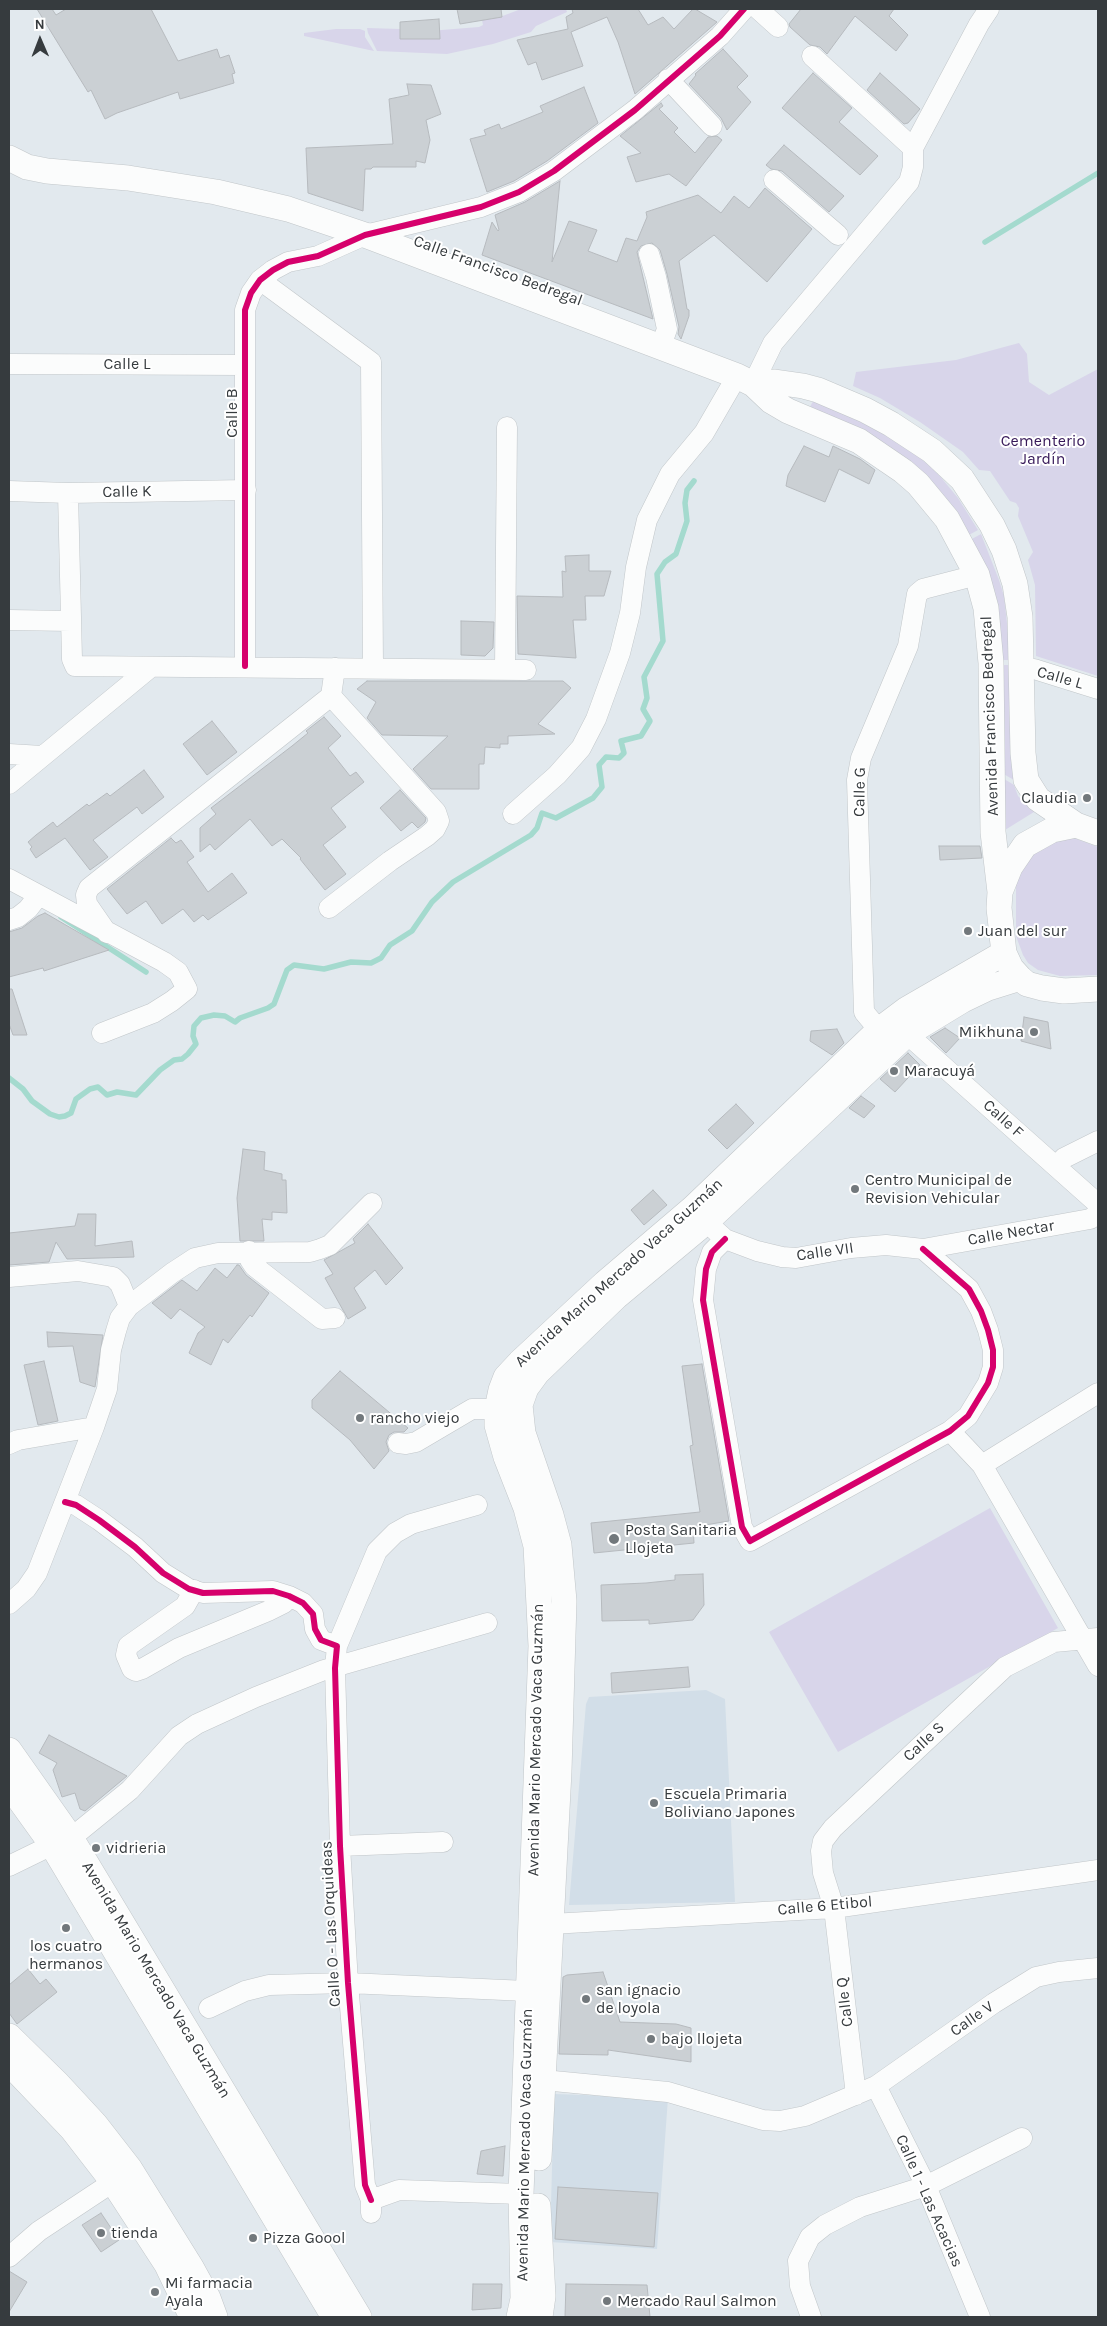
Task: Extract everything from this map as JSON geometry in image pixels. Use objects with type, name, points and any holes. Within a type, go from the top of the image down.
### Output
[{"type":"main road","name":"Calle Francisco Bedregal","points":[[10,163],[47,171],[128,178],[216,192],[288,209],[365,235],[712,366]]},
{"type":"main road","name":"Avenida Francisco Bedregal","points":[[712,366],[745,380],[788,411],[859,441],[903,471],[918,484],[947,519],[977,575],[986,608],[991,663],[994,832],[1000,892]]},
{"type":"main road","name":"Avenida Francisco Bedregal","points":[[745,380],[803,386],[818,390],[865,410],[891,424],[932,451],[962,479],[992,525],[1004,550],[1015,584],[1020,617],[1026,780],[1038,799],[1087,829]]},
{"type":"main road","points":[[1087,829],[1052,830],[1025,845],[1010,867],[1000,892],[1000,928],[1004,953],[1011,968],[1027,984],[1064,991],[1098,989]]},
{"type":"main road","name":"Avenida Mario Mercado Vaca Guzmán","points":[[528,1481],[520,1405],[526,1388],[537,1373],[700,1215],[879,1030],[907,1008],[1004,953]]},
{"type":"main road","name":"Avenida Mario Mercado Vaca Guzmán","points":[[519,2317],[523,2299],[529,2194],[551,1678],[564,1602],[560,1554],[552,1515],[528,1481],[506,1457],[498,1425],[497,1409],[506,1377],[605,1282],[700,1215],[907,1034],[963,1000],[988,988],[1020,978]]},
{"type":"main road","points":[[879,1030],[907,1034]]},
{"type":"main road","name":"Avenida Mario Mercado Vaca Guzmán","points":[[9,1750],[334,2317]]},
{"type":"main road","name":"Avenida Mario Mercado Vaca Guzmán","points":[[9,1785],[61,1842],[359,2317]]},
{"type":"main road","points":[[9,2036],[65,2090],[95,2124],[192,2317]]},
{"type":"main road","points":[[9,2063],[72,2129],[122,2176],[191,2267],[208,2298],[214,2317]]},
{"type":"main road","name":"Avenida Mario Mercado Vaca Guzmán","points":[[529,2194],[543,2296],[540,2317]]},
{"type":"street","name":"Calle B","points":[[245,666],[245,310],[251,293],[260,280],[272,270],[288,262],[318,256],[365,235],[481,207],[519,192],[554,171],[635,110],[668,79],[720,36],[744,9]]},
{"type":"street","points":[[758,9],[778,28]]},
{"type":"street","points":[[514,814],[557,775],[581,748],[596,719],[622,644],[630,614],[640,546],[647,520],[670,474],[773,344],[908,182],[913,167],[913,148],[984,16]]},
{"type":"street","points":[[812,56],[913,148]]},
{"type":"street","points":[[668,79],[712,126]]},
{"type":"street","points":[[774,180],[838,235]]},
{"type":"street","points":[[649,254],[656,277],[666,329],[661,346]]},
{"type":"street","points":[[260,280],[371,362],[373,668]]},
{"type":"street","name":"Calle L","points":[[9,364],[245,365]]},
{"type":"street","points":[[505,669],[507,427]]},
{"type":"street","name":"Calle K","points":[[9,491],[68,493],[246,490]]},
{"type":"street","points":[[68,493],[72,659],[75,666],[245,666],[526,670]]},
{"type":"street","name":"Calle G","points":[[879,1030],[864,1012],[857,780],[861,758],[908,646],[917,594],[923,589],[977,575]]},
{"type":"street","points":[[9,620],[71,621]]},
{"type":"street","points":[[9,784],[152,667]]},
{"type":"street","points":[[107,933],[87,904],[86,895],[95,881],[331,696],[335,668]]},
{"type":"street","name":"Calle L","points":[[1021,669],[1034,669],[1098,689]]},
{"type":"street","points":[[329,908],[390,861],[435,830],[439,821],[436,812],[331,696]]},
{"type":"street","points":[[9,754],[42,756]]},
{"type":"street","points":[[9,879],[164,962],[178,972],[187,989],[153,1013],[102,1033]]},
{"type":"street","points":[[9,920],[18,917],[28,909],[39,895]]},
{"type":"street","name":"Calle F","points":[[907,1034],[1098,1204]]},
{"type":"street","points":[[1056,1166],[1064,1158],[1098,1141]]},
{"type":"street","points":[[9,1604],[26,1589],[37,1573],[94,1427],[106,1389],[111,1350],[116,1330],[120,1318],[128,1306],[172,1272],[195,1258],[218,1253],[249,1251],[310,1252],[320,1250],[330,1244],[372,1203]]},
{"type":"street","name":"Calle Nectar","points":[[923,1249],[1090,1218],[1098,1214]]},
{"type":"street","name":"Calle VII","points":[[700,1215],[725,1239],[782,1258],[886,1245],[923,1249]]},
{"type":"street","points":[[725,1239],[712,1252],[706,1269],[703,1300],[742,1527],[750,1541],[950,1431],[968,1416],[988,1383],[993,1367],[988,1330],[969,1289],[923,1249]]},
{"type":"street","points":[[249,1251],[250,1260],[254,1266],[313,1312],[322,1319],[335,1318]]},
{"type":"street","points":[[9,1276],[78,1271],[113,1277],[120,1284],[128,1306]]},
{"type":"street","points":[[982,1465],[1098,1393]]},
{"type":"street","points":[[398,1443],[416,1442],[463,1412],[472,1409],[497,1409]]},
{"type":"street","points":[[9,1444],[18,1440],[94,1427]]},
{"type":"street","points":[[950,1431],[982,1465],[1091,1639],[1098,1666]]},
{"type":"street","points":[[65,1502],[76,1505],[99,1520],[135,1547],[163,1572],[177,1582],[194,1590],[203,1593],[273,1591],[303,1603],[313,1614],[316,1629],[321,1640],[337,1646]]},
{"type":"street","name":"Calle O - Las Orquideas","points":[[477,1505],[411,1524],[394,1533],[376,1551],[337,1646],[335,1668],[340,1846],[348,1983],[365,2185],[371,2206],[399,2190],[529,2194]]},
{"type":"street","points":[[194,1590],[185,1606],[128,1646],[126,1655],[132,1669],[136,1671],[142,1669],[179,1648],[268,1611],[284,1603],[289,1596]]},
{"type":"street","points":[[9,1866],[61,1842],[130,1790],[179,1736],[197,1724],[256,1696],[335,1668],[487,1623]]},
{"type":"street","name":"Calle S","points":[[834,1908],[823,1873],[821,1850],[823,1841],[833,1828],[1005,1666],[1054,1642],[1091,1639]]},
{"type":"street","points":[[340,1846],[443,1842]]},
{"type":"street","name":"Calle 6 Etibol","points":[[541,1924],[834,1908],[1098,1870]]},
{"type":"street","name":"Calle Q","points":[[834,1908],[856,2096]]},
{"type":"street","name":"Calle V","points":[[534,2079],[668,2092],[763,2120],[780,2121],[804,2116],[856,2096],[876,2086],[994,2003],[1036,1977],[1059,1972],[1098,1968]]},
{"type":"street","points":[[209,2008],[245,1991],[269,1986],[348,1983],[537,1991]]},
{"type":"street","name":"Calle 1 - Las Acacias","points":[[876,2086],[926,2186],[980,2317]]},
{"type":"street","points":[[811,2317],[800,2286],[798,2261],[810,2237],[825,2225],[860,2207],[926,2186],[1022,2138]]},
{"type":"street","points":[[9,2256],[39,2230],[122,2176]]},
{"type":"shaded area","name":"Escuela Primaria Boliviano Japones","points":[[706,1690],[725,1699],[735,1902],[569,1905],[586,1704],[589,1697]]},
{"type":"shaded area","points":[[554,2094],[668,2098],[657,2249],[550,2242]]},
{"type":"green space","points":[[521,9],[566,9],[567,12],[536,26],[531,32],[493,44],[447,54],[377,51],[367,28],[400,29],[400,39],[416,32],[479,27],[483,25],[482,20],[500,17]]},
{"type":"green space","points":[[336,29],[360,29],[365,31],[365,37],[374,51],[304,36],[304,33]]},
{"type":"green space","name":"Cementerio Jardín","points":[[1019,343],[1027,354],[1029,382],[1049,395],[1098,369],[1098,676],[1036,656],[1035,585],[1028,560],[1033,552],[1018,516],[1019,508],[1016,503],[1010,501],[990,471],[979,470],[963,452],[920,422],[880,398],[853,386],[856,372],[956,360]]},
{"type":"green space","points":[[814,399],[859,418],[914,451],[939,475],[958,498],[978,530],[967,536],[808,411]]},
{"type":"green space","points":[[981,534],[1004,596],[1011,660],[999,660],[970,540]]},
{"type":"green space","points":[[999,665],[1011,665],[1014,780],[1000,772]]},
{"type":"green space","points":[[1001,777],[1014,785],[1018,796],[1034,812],[1005,830]]},
{"type":"green space","points":[[1074,838],[1098,847],[1098,975],[1060,976],[1038,970],[1028,963],[1016,936],[1016,883],[1026,858],[1049,842]]},
{"type":"green space","points":[[990,1508],[1058,1628],[838,1752],[769,1632]]},
{"type":"building","points":[[37,9],[52,9],[56,15],[66,9],[151,9],[178,61],[217,49],[220,58],[229,55],[235,73],[232,74],[234,83],[180,99],[178,92],[105,119],[91,90],[88,92]]},
{"type":"building","points":[[457,9],[501,9],[502,17],[460,24]]},
{"type":"building","points":[[572,9],[638,9],[648,25],[663,17],[674,29],[695,9],[717,22],[635,94],[618,42],[607,17],[571,32],[583,66],[542,80],[536,62],[528,65],[517,40],[568,29],[566,17],[573,13]]},
{"type":"building","points":[[801,9],[894,9],[889,16],[908,35],[896,51],[855,16],[827,54],[820,47],[810,45],[790,27],[789,24]]},
{"type":"building","points":[[439,19],[440,39],[400,39],[400,22]]},
{"type":"building","points":[[723,49],[748,76],[737,87],[751,102],[727,130],[721,118],[689,84],[695,74]]},
{"type":"building","points":[[813,73],[852,108],[839,122],[878,156],[860,175],[782,108]]},
{"type":"building","points":[[880,73],[920,109],[908,123],[904,124],[867,90]]},
{"type":"building","points":[[407,84],[431,85],[441,114],[426,120],[430,140],[425,163],[416,161],[416,167],[373,167],[365,169],[363,211],[308,193],[306,148],[393,144],[389,99],[409,95]]},
{"type":"building","points":[[584,87],[598,123],[547,161],[514,181],[487,192],[470,139],[486,135],[484,130],[499,124],[501,129],[543,112],[540,106]]},
{"type":"building","points":[[661,103],[663,106],[659,109],[678,128],[674,132],[695,153],[708,137],[717,136],[722,140],[686,186],[669,174],[636,182],[627,157],[641,153],[620,136]]},
{"type":"building","points":[[784,145],[844,196],[829,212],[782,171],[771,169],[766,165]]},
{"type":"building","points":[[560,181],[552,262],[569,221],[597,230],[588,251],[617,262],[626,238],[637,241],[647,217],[646,212],[698,195],[721,213],[734,196],[749,208],[765,188],[812,229],[767,282],[714,235],[679,261],[687,309],[689,310],[689,316],[681,339],[678,334],[679,327],[660,250],[652,243],[641,246],[637,252],[653,319],[482,255],[492,222],[499,230],[495,215],[525,202]]},
{"type":"building","points":[[804,446],[829,457],[833,446],[860,459],[875,470],[869,484],[839,469],[825,502],[786,486],[788,475]]},
{"type":"building","points":[[589,555],[589,571],[611,571],[604,596],[585,596],[586,620],[573,620],[576,658],[518,654],[517,596],[563,597],[562,571],[566,572],[565,556]]},
{"type":"building","points":[[461,621],[494,622],[493,648],[485,656],[461,655]]},
{"type":"building","points":[[367,681],[563,681],[571,688],[538,724],[555,734],[508,736],[508,744],[500,744],[500,748],[485,747],[484,764],[479,764],[479,789],[431,789],[413,769],[448,736],[382,735],[367,718],[376,702],[357,689]]},
{"type":"building","points":[[324,717],[341,736],[328,748],[350,776],[356,772],[364,782],[331,808],[346,827],[323,845],[346,874],[325,890],[301,858],[282,839],[272,846],[250,819],[215,850],[210,844],[200,852],[200,828],[216,814],[211,808],[292,746],[308,733],[306,731]]},
{"type":"building","points":[[212,721],[237,752],[207,775],[183,744]]},
{"type":"building","points":[[144,770],[164,797],[142,814],[137,807],[93,840],[108,857],[90,870],[65,838],[36,858],[28,842],[36,835],[53,822],[57,827],[87,804],[89,806],[107,793],[110,796]]},
{"type":"building","points":[[400,790],[426,818],[425,822],[418,828],[412,822],[401,831],[380,808]]},
{"type":"building","points":[[171,838],[176,843],[181,840],[194,857],[187,862],[208,892],[232,873],[247,893],[208,920],[203,915],[194,922],[183,909],[162,924],[146,901],[127,914],[107,889]]},
{"type":"building","points":[[939,846],[980,846],[982,858],[940,860]]},
{"type":"building","points":[[45,913],[109,950],[44,971],[43,968],[9,977],[9,932],[22,928]]},
{"type":"building","points":[[9,989],[12,989],[27,1035],[13,1035],[9,1024]]},
{"type":"building","points":[[1024,1017],[1048,1022],[1051,1049],[1021,1041]]},
{"type":"building","points":[[945,1028],[960,1038],[946,1053],[930,1037]]},
{"type":"building","points":[[837,1029],[844,1043],[832,1055],[810,1041],[811,1031]]},
{"type":"building","points":[[908,1053],[920,1065],[895,1092],[880,1079]]},
{"type":"building","points":[[861,1096],[875,1106],[864,1118],[849,1108]]},
{"type":"building","points":[[736,1104],[754,1123],[727,1149],[708,1130]]},
{"type":"building","points":[[243,1149],[265,1152],[264,1170],[282,1174],[282,1180],[286,1180],[287,1213],[272,1212],[272,1220],[262,1219],[264,1241],[240,1241],[237,1198]]},
{"type":"building","points":[[653,1190],[667,1205],[644,1225],[631,1210]]},
{"type":"building","points":[[78,1214],[96,1214],[95,1246],[132,1241],[134,1257],[67,1259],[56,1242],[49,1262],[9,1265],[9,1233],[75,1226]]},
{"type":"building","points":[[368,1224],[403,1268],[386,1285],[375,1270],[354,1288],[366,1308],[348,1319],[325,1278],[333,1274],[324,1260],[355,1243],[353,1239]]},
{"type":"building","points":[[237,1265],[246,1275],[269,1293],[252,1317],[250,1315],[228,1343],[223,1339],[211,1365],[189,1353],[198,1333],[205,1327],[180,1309],[171,1319],[152,1303],[182,1280],[197,1291],[215,1268],[227,1278]]},
{"type":"building","points":[[47,1332],[103,1335],[95,1387],[80,1382],[73,1346],[48,1347]]},
{"type":"building","points":[[44,1361],[58,1421],[38,1425],[24,1365]]},
{"type":"building","points":[[702,1364],[729,1521],[693,1527],[694,1543],[594,1553],[591,1523],[700,1512],[690,1446],[693,1445],[682,1366]]},
{"type":"building","name":"rancho viejo","points":[[340,1371],[408,1428],[404,1432],[394,1432],[389,1435],[386,1442],[389,1451],[374,1469],[350,1440],[312,1408],[312,1400]]},
{"type":"building","points":[[703,1574],[704,1605],[693,1620],[649,1624],[649,1620],[602,1621],[601,1585],[675,1580],[675,1575]]},
{"type":"building","points":[[688,1667],[690,1687],[612,1693],[611,1673]]},
{"type":"building","points":[[49,1735],[127,1776],[85,1811],[80,1809],[75,1793],[62,1797],[53,1770],[57,1763],[39,1753]]},
{"type":"building","points":[[28,1969],[40,1984],[46,1979],[57,1992],[17,2024],[9,2013],[9,1985]]},
{"type":"building","points":[[603,1972],[620,2022],[676,2024],[691,2028],[691,2062],[608,2050],[608,2055],[559,2054],[563,1977]]},
{"type":"building","points":[[505,2146],[503,2176],[477,2174],[481,2151]]},
{"type":"building","points":[[558,2187],[658,2193],[654,2247],[555,2239]]},
{"type":"building","name":"tienda","points":[[101,2213],[119,2240],[101,2252],[82,2225]]},
{"type":"building","points":[[9,2271],[27,2282],[9,2312]]},
{"type":"building","points":[[473,2284],[502,2284],[501,2308],[472,2310]]},
{"type":"building","name":"Mercado Raul Salmon","points":[[566,2284],[647,2285],[650,2317],[565,2317]]},
{"type":"waterway","points":[[985,242],[1098,173]]},
{"type":"waterway","points":[[9,1078],[23,1089],[32,1101],[50,1114],[59,1117],[71,1113],[76,1099],[90,1089],[98,1087],[107,1095],[117,1092],[136,1095],[160,1070],[174,1060],[182,1059],[188,1054],[196,1044],[193,1036],[194,1026],[201,1018],[214,1015],[225,1016],[235,1022],[240,1018],[268,1008],[274,1004],[287,970],[294,965],[324,969],[351,962],[371,963],[381,958],[390,945],[412,931],[432,902],[453,882],[531,835],[537,828],[542,813],[556,818],[593,798],[602,787],[599,765],[606,757],[619,758],[624,753],[621,741],[641,736],[650,721],[643,709],[647,698],[644,677],[663,641],[657,574],[665,562],[676,554],[687,521],[685,503],[687,490],[694,481]]},
{"type":"waterway","points":[[61,917],[146,972]]},
{"type":"cycle path","points":[[245,666],[245,310],[251,293],[260,280],[288,262],[318,256],[365,235],[481,207],[519,192],[554,171],[635,110],[720,36],[744,9]]},
{"type":"cycle path","points":[[725,1239],[712,1252],[706,1269],[703,1300],[742,1527],[750,1541],[950,1431],[968,1416],[988,1383],[993,1367],[993,1350],[981,1311],[969,1289],[923,1249]]},
{"type":"cycle path","points":[[65,1502],[76,1505],[99,1520],[135,1547],[163,1573],[189,1589],[203,1593],[273,1591],[303,1603],[313,1614],[315,1629],[321,1640],[337,1646],[335,1668],[340,1846],[348,1983],[365,2185],[371,2200]]},
{"type":"place","name":"Claudia","points":[[1087,798]]},
{"type":"place","name":"Juan del sur","points":[[968,931]]},
{"type":"place","name":"Mikhuna","points":[[1034,1032]]},
{"type":"place","name":"Maracuyá","points":[[894,1071]]},
{"type":"place","name":"Centro Municipal de Revision Vehicular","points":[[855,1189]]},
{"type":"place","name":"rancho viejo","points":[[360,1418]]},
{"type":"place","name":"Posta Sanitaria Llojeta","points":[[614,1539]]},
{"type":"place","name":"Escuela Primaria Boliviano Japones","points":[[654,1803]]},
{"type":"place","name":"vidrieria","points":[[96,1848]]},
{"type":"place","name":"los cuatro hermanos","points":[[66,1928]]},
{"type":"place","name":"san ignacio de loyola","points":[[586,1999]]},
{"type":"place","name":"bajo llojeta","points":[[651,2039]]},
{"type":"place","name":"tienda","points":[[101,2233]]},
{"type":"place","name":"Pizza Goool","points":[[253,2238]]},
{"type":"place","name":"Mi farmacia Ayala","points":[[155,2292]]},
{"type":"place","name":"Mercado Raul Salmon","points":[[607,2301]]}]
